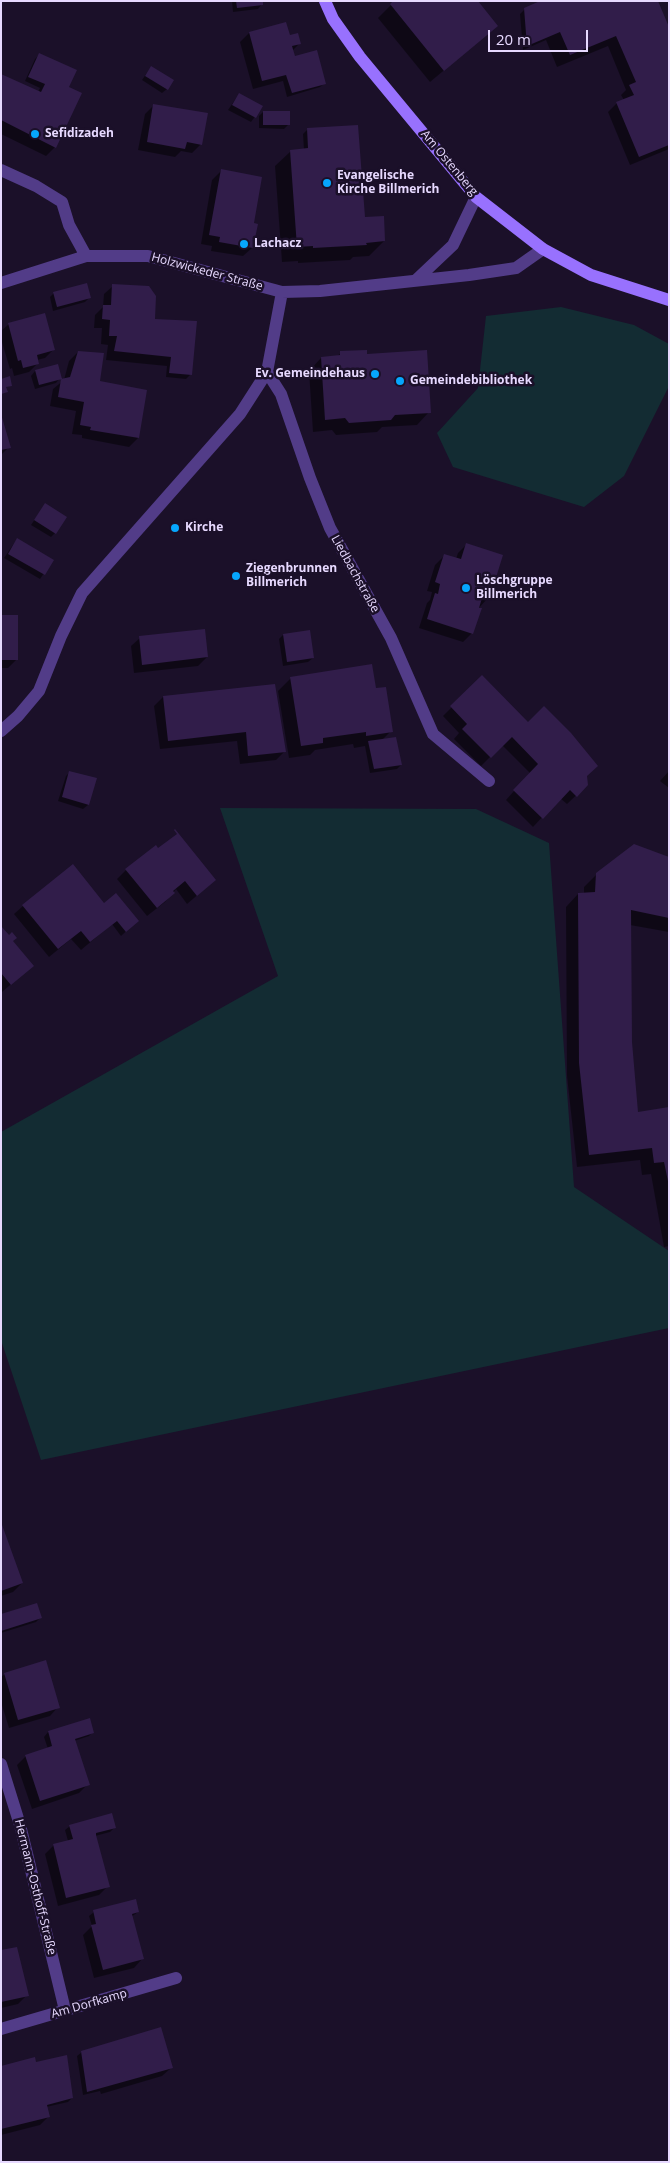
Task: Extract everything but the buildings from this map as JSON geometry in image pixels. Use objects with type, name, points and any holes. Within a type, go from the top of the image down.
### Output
[{"type":"street","name":"Am Ostenberg","points":[[325,1],[333,19],[360,58],[476,197],[543,249],[591,275],[669,300]]},
{"type":"street","points":[[1,170],[36,186],[62,202],[70,225],[86,256]]},
{"type":"street","points":[[416,280],[453,245],[476,197]]},
{"type":"street","name":"Holzwickeder Straße","points":[[1,283],[86,256],[148,256],[282,292],[320,292],[516,268],[543,249]]},
{"type":"street","points":[[1,731],[18,716],[39,691],[61,636],[82,593],[240,414],[267,372],[282,292]]},
{"type":"street","name":"Liedbachstraße","points":[[267,372],[280,394],[330,528],[391,638],[433,734],[489,781]]},
{"type":"street","name":"Hermann-Osthoff-Straße","points":[[1,1764],[20,1825],[65,2010]]},
{"type":"street","name":"Am Dorfkamp","points":[[1,2029],[176,1978]]},
{"type":"shaded area","points":[[561,307],[634,325],[669,344],[669,386],[624,476],[584,507],[453,467],[437,433],[478,388],[486,316]]},
{"type":"shaded area","points":[[220,808],[476,809],[549,843],[574,1187],[669,1251],[669,1328],[41,1460],[1,1340],[1,1132],[278,976]]},
{"type":"place","name":"Sefidizadeh","points":[[35,134]]},
{"type":"place","name":"Evangelische Kirche Billmerich","points":[[327,183]]},
{"type":"place","name":"Lachacz","points":[[244,244]]},
{"type":"place","name":"Ev. Gemeindehaus","points":[[375,374]]},
{"type":"place","name":"Gemeindebibliothek","points":[[400,381]]},
{"type":"place","name":"Kirche","points":[[175,528]]},
{"type":"place","name":"Ziegenbrunnen Billmerich","points":[[236,576]]},
{"type":"place","name":"Löschgruppe Billmerich","points":[[466,588]]}]
